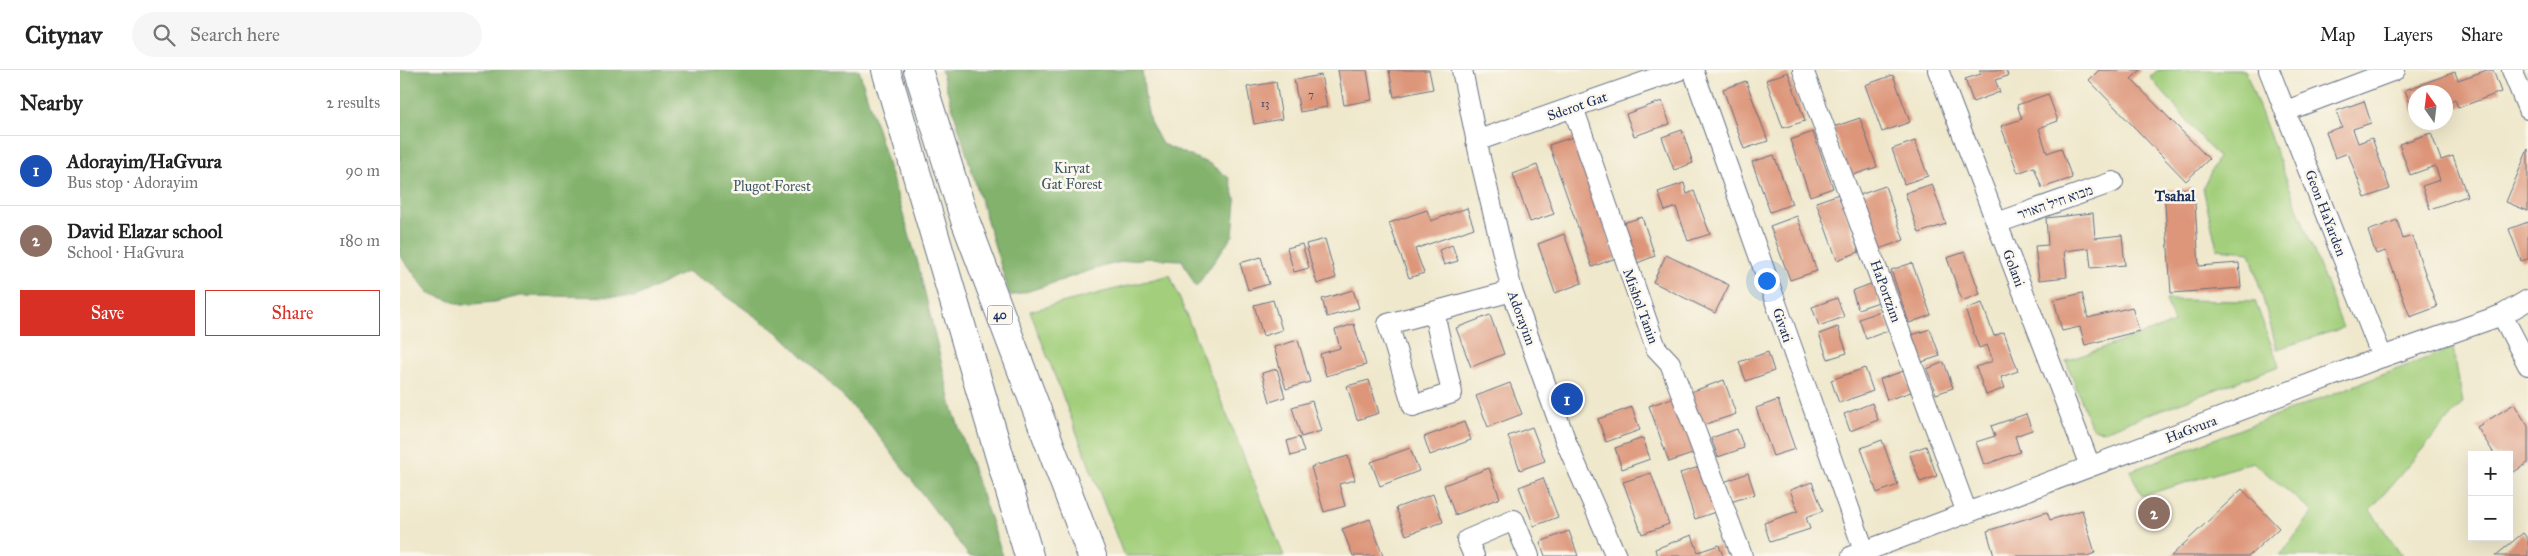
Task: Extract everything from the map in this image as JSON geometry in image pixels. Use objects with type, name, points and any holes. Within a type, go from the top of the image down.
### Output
[{"type":"highway","points":[[886,70],[1029,556]]},
{"type":"highway","name":"40","points":[[918,70],[965,220],[1092,556]]},
{"type":"street","name":"Adorayim","points":[[1462,70],[1476,141],[1512,291],[1566,442],[1616,556]]},
{"type":"street","name":"Sderot Gat","points":[[1476,141],[1678,70]]},
{"type":"street","name":"Givati","points":[[1693,70],[1860,555]]},
{"type":"street","name":"HaPortzim","points":[[1803,70],[1967,513]]},
{"type":"street","name":"Golani","points":[[1938,70],[2090,466]]},
{"type":"street","name":"Geon HaYarden","points":[[2269,70],[2382,357]]},
{"type":"street","points":[[2286,111],[2395,70]]},
{"type":"street","points":[[2512,70],[2528,109]]},
{"type":"street","name":"Mishol Tanin","points":[[1573,107],[1656,348],[1670,364],[1742,556]]},
{"type":"street","name":"מבוא חיל האויר","points":[[1997,223],[2113,182]]},
{"type":"street","points":[[1434,313],[1452,393],[1413,406],[1388,324],[1512,291]]},
{"type":"street","name":"HaGvura","points":[[1860,555],[2090,466],[2382,357],[2502,315],[2528,300]]},
{"type":"street","points":[[2502,315],[2528,365]]},
{"type":"street","points":[[1474,556],[1467,540],[1514,520],[1529,556]]},
{"type":"green space","name":"Plugot Forest","points":[[400,70],[859,70],[917,260],[952,407],[1003,556],[969,556],[872,427],[824,377],[780,334],[715,288],[686,272],[635,297],[520,296],[495,302],[462,305],[429,293],[400,256]]},
{"type":"green space","name":"Kiryat Gat Forest","points":[[941,70],[1142,70],[1150,122],[1162,144],[1210,164],[1229,178],[1236,201],[1233,235],[1196,287],[1182,260],[1145,258],[1107,265],[1010,296]]},
{"type":"green space","points":[[2158,70],[2245,70],[2343,328],[2277,349],[2250,252],[2217,249],[2203,188],[2218,157],[2150,77]]},
{"type":"green space","points":[[1170,275],[1284,556],[1124,556],[1030,311]]},
{"type":"green space","points":[[2166,300],[2255,301],[2279,366],[2104,431],[2096,430],[2091,426],[2066,361],[2174,323]]},
{"type":"green space","points":[[2453,348],[2463,402],[2370,510],[2402,556],[2280,556],[2313,512],[2253,462],[2142,496],[2130,471]]},
{"type":"building","points":[[1338,70],[1367,70],[1372,100],[1344,105]]},
{"type":"building","points":[[1389,70],[1429,70],[1433,89],[1394,97]]},
{"type":"building","points":[[1979,70],[2006,70],[2008,76],[1995,80],[2000,92],[1973,102],[1965,79],[1981,74]]},
{"type":"building","points":[[2099,70],[2141,70],[2131,79],[2209,159],[2186,181],[2089,80]]},
{"type":"building","points":[[2487,70],[2493,70],[2501,92],[2458,108],[2455,99],[2453,100],[2453,85],[2419,85],[2455,72],[2458,80]]},
{"type":"building","points":[[1788,72],[1805,121],[1783,128],[1766,80]]},
{"type":"building","points":[[1321,75],[1327,107],[1300,112],[1294,80]]},
{"type":"building","points":[[1893,75],[1910,122],[1882,132],[1865,85]]},
{"type":"building","points":[[1746,81],[1768,141],[1744,149],[1723,89]]},
{"type":"building","points":[[1276,82],[1282,119],[1254,124],[1247,87]]},
{"type":"building","points":[[2048,94],[2058,121],[2039,128],[2047,153],[2061,148],[2072,178],[2042,188],[2034,167],[2018,173],[2001,126],[2022,119],[2017,105]]},
{"type":"building","points":[[1662,101],[1670,124],[1634,136],[1626,114]]},
{"type":"building","points":[[2364,101],[2371,123],[2353,129],[2358,143],[2372,138],[2390,189],[2365,198],[2348,153],[2335,158],[2326,132],[2342,127],[2336,111]]},
{"type":"building","points":[[1860,118],[1877,167],[1850,176],[1833,127]]},
{"type":"building","points":[[1682,130],[1693,163],[1674,170],[1662,137]]},
{"type":"building","points":[[1813,132],[1833,188],[1810,196],[1790,140]]},
{"type":"building","points":[[2431,133],[2441,160],[2453,156],[2467,196],[2430,209],[2422,186],[2440,180],[2435,166],[2410,175],[2399,144]]},
{"type":"building","points":[[1573,137],[1616,258],[1592,267],[1549,145]]},
{"type":"building","points":[[1915,141],[1928,176],[1904,184],[1892,149]]},
{"type":"building","points":[[2528,149],[2528,211],[2506,202]]},
{"type":"building","points":[[1774,155],[1792,204],[1770,212],[1752,162]]},
{"type":"building","points":[[1537,165],[1554,214],[1530,222],[1513,174]]},
{"type":"building","points":[[1684,183],[1687,194],[1694,191],[1710,234],[1688,241],[1676,207],[1665,211],[1658,192]]},
{"type":"building","points":[[1932,184],[1946,224],[1919,233],[1905,193]]},
{"type":"building","points":[[1885,186],[1904,240],[1876,250],[1857,196]]},
{"type":"building","points":[[2194,188],[2199,266],[2239,263],[2241,288],[2171,293],[2164,190]]},
{"type":"building","points":[[1839,194],[1859,252],[1837,260],[1816,202]]},
{"type":"building","points":[[1467,208],[1474,228],[1415,249],[1424,273],[1409,278],[1389,223],[1427,210],[1431,221]]},
{"type":"building","points":[[2093,213],[2095,238],[2122,235],[2125,265],[2091,268],[2089,248],[2064,251],[2067,277],[2039,280],[2035,246],[2048,245],[2046,218]]},
{"type":"building","points":[[1797,216],[1817,271],[1790,280],[1770,226]]},
{"type":"building","points":[[1642,217],[1655,256],[1637,263],[1623,223]]},
{"type":"building","points":[[2397,220],[2403,239],[2412,236],[2437,307],[2410,317],[2386,251],[2376,254],[2368,231]]},
{"type":"building","points":[[2528,222],[2528,259],[2521,261],[2509,229]]},
{"type":"building","points":[[1564,234],[1582,283],[1555,293],[1538,244]]},
{"type":"building","points":[[1325,239],[1336,278],[1317,284],[1306,244]]},
{"type":"building","points":[[1302,244],[1309,268],[1294,272],[1287,248]]},
{"type":"building","points":[[1452,245],[1458,261],[1444,265],[1439,250]]},
{"type":"building","points":[[1965,252],[1980,294],[1962,301],[1947,258]]},
{"type":"building","points":[[1666,255],[1729,285],[1715,313],[1653,282]]},
{"type":"building","points":[[1261,257],[1269,284],[1248,290],[1240,263]]},
{"type":"building","points":[[1912,263],[1931,315],[1909,323],[1891,270]]},
{"type":"building","points":[[1873,283],[1879,302],[1858,309],[1852,291]]},
{"type":"building","points":[[1353,290],[1359,308],[1327,317],[1322,299]]},
{"type":"building","points":[[2082,293],[2088,318],[2132,307],[2139,331],[2085,345],[2080,327],[2062,331],[2054,300]]},
{"type":"building","points":[[1837,298],[1844,317],[1819,326],[1812,307]]},
{"type":"building","points":[[1273,300],[1282,330],[1263,336],[1254,305]]},
{"type":"building","points":[[1982,303],[1994,336],[2004,332],[2018,371],[2001,377],[2005,388],[1986,395],[1976,367],[1993,361],[1987,345],[1979,348],[1965,309]]},
{"type":"building","points":[[1883,310],[1890,330],[1866,339],[1859,319]]},
{"type":"building","points":[[1490,315],[1504,354],[1471,367],[1456,328]]},
{"type":"building","points":[[1354,324],[1366,365],[1326,376],[1320,354],[1340,348],[1335,330]]},
{"type":"building","points":[[1838,327],[1847,353],[1828,359],[1819,334]]},
{"type":"building","points":[[1930,329],[1940,356],[1922,362],[1912,335]]},
{"type":"building","points":[[1298,340],[1310,382],[1286,389],[1274,347]]},
{"type":"building","points":[[1768,352],[1774,371],[1746,381],[1739,362]]},
{"type":"building","points":[[1944,362],[1953,388],[1936,394],[1927,369]]},
{"type":"building","points":[[1865,368],[1873,391],[1839,403],[1831,380]]},
{"type":"building","points":[[1277,369],[1285,397],[1270,402],[1262,373]]},
{"type":"building","points":[[1904,371],[1911,392],[1887,400],[1880,379]]},
{"type":"building","points":[[1369,380],[1379,413],[1357,420],[1347,386]]},
{"type":"building","points":[[1724,380],[1736,414],[1700,426],[1688,393]]},
{"type":"building","points":[[1510,383],[1522,414],[1488,427],[1476,396]]},
{"type":"building","points":[[1675,397],[1695,453],[1669,462],[1649,406]]},
{"type":"building","points":[[1778,400],[1795,449],[1773,456],[1756,408]]},
{"type":"building","points":[[1312,401],[1321,431],[1301,437],[1292,407]]},
{"type":"building","points":[[1872,403],[1878,420],[1850,431],[1844,414]]},
{"type":"building","points":[[2514,404],[2528,426],[2528,463],[2513,472],[2513,451],[2492,451],[2477,427]]},
{"type":"building","points":[[1632,407],[1640,430],[1606,442],[1598,419]]},
{"type":"building","points":[[2026,414],[2032,430],[2015,436],[2020,452],[1984,465],[1976,442],[1995,436],[1991,426]]},
{"type":"building","points":[[1464,422],[1471,440],[1430,455],[1424,437]]},
{"type":"building","points":[[1532,427],[1545,461],[1520,470],[1508,436]]},
{"type":"building","points":[[1737,429],[1744,448],[1718,457],[1711,438]]},
{"type":"building","points":[[1299,437],[1304,452],[1291,456],[1287,441]]},
{"type":"building","points":[[1643,438],[1650,459],[1622,469],[1615,448]]},
{"type":"building","points":[[1882,440],[1898,485],[1877,493],[1861,448]]},
{"type":"building","points":[[1926,446],[1937,476],[1920,482],[1909,452]]},
{"type":"building","points":[[1410,448],[1419,471],[1380,486],[1371,462]]},
{"type":"building","points":[[1348,456],[1355,480],[1339,484],[1345,506],[1324,512],[1311,467]]},
{"type":"building","points":[[1702,466],[1718,511],[1695,519],[1680,473]]},
{"type":"building","points":[[1489,468],[1500,498],[1455,515],[1444,485]]},
{"type":"building","points":[[1651,473],[1669,524],[1642,534],[1623,482]]},
{"type":"building","points":[[1748,473],[1755,494],[1731,502],[1724,482]]},
{"type":"building","points":[[1543,478],[1558,517],[1534,526],[1519,487]]},
{"type":"building","points":[[1812,482],[1823,511],[1806,517],[1810,529],[1770,542],[1764,523],[1798,511],[1790,490]]},
{"type":"building","points":[[2242,489],[2279,528],[2249,556],[2171,556]]},
{"type":"building","points":[[1433,494],[1443,522],[1406,535],[1396,508]]},
{"type":"building","points":[[2082,510],[2095,553],[2087,556],[1994,556],[1987,531],[2047,512],[2050,520]]},
{"type":"building","points":[[1370,519],[1383,556],[1353,556],[1342,529]]},
{"type":"building","points":[[1569,531],[1578,556],[1545,556],[1540,542]]},
{"type":"building","points":[[2523,533],[2528,539],[2528,556],[2495,556]]},
{"type":"building","points":[[1692,535],[1698,552],[1719,545],[1723,556],[1657,556],[1655,549]]},
{"type":"place","name":"Adorayim/HaGvura","points":[[1567,399]]},
{"type":"place","name":"David Elazar school","points":[[2154,513]]},
{"type":"district","name":"Tsahal","points":[[2175,196]]}]
